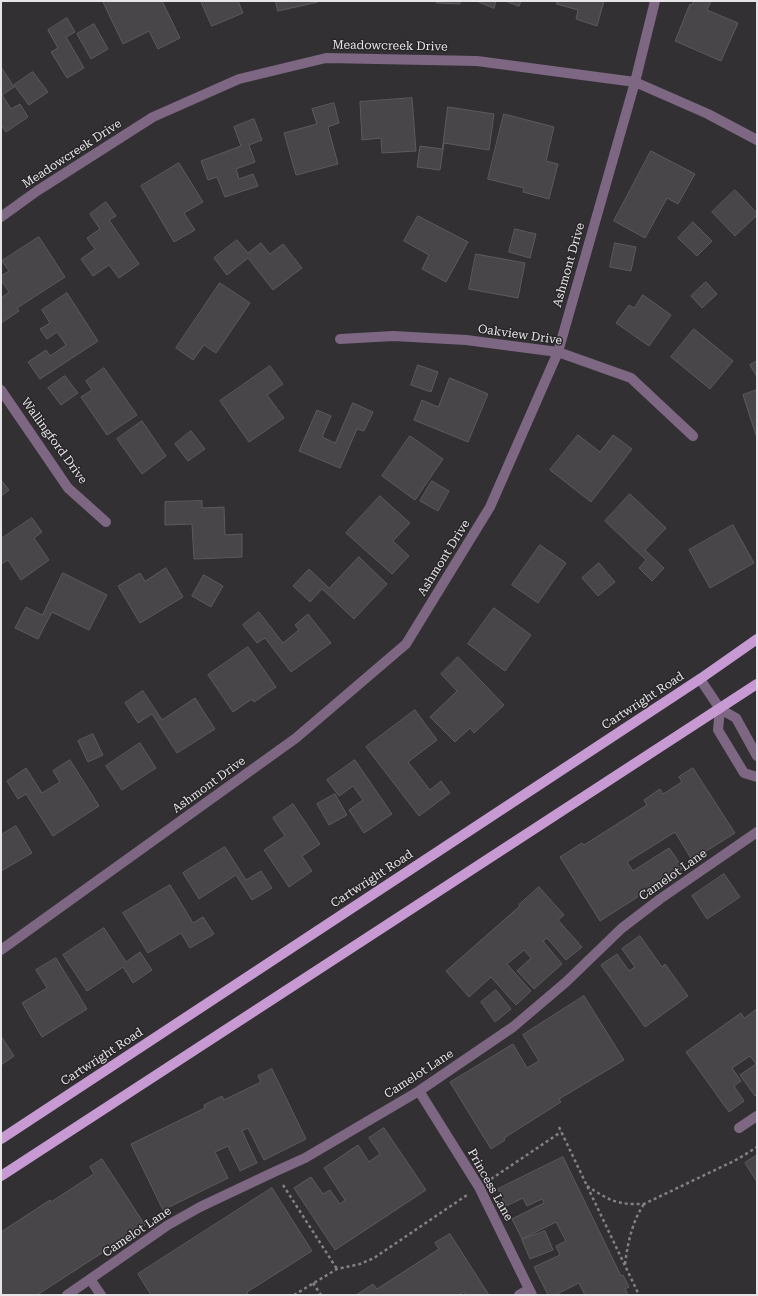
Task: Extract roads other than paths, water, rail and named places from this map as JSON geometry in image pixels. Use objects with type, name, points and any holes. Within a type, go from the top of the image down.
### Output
[{"type":"main road","name":"Cartwright Road","points":[[1,1139],[757,640]]},
{"type":"main road","points":[[1,1176],[720,710],[757,684]]},
{"type":"street","name":"Ashmont Drive","points":[[1,950],[296,738],[406,644],[490,507],[558,352],[635,82],[655,1]]},
{"type":"street","name":"Meadowcreek Drive","points":[[1,217],[37,190],[153,117],[239,79],[326,58],[477,61],[635,82],[708,114],[757,140]]},
{"type":"street","name":"Oakview Drive","points":[[340,339],[393,336],[466,340],[558,352],[631,378],[693,436]]},
{"type":"street","name":"Wallingford Drive","points":[[1,390],[68,488],[106,522]]},
{"type":"street","points":[[700,679],[720,710],[736,718],[757,756]]},
{"type":"street","points":[[720,710],[718,730],[744,773],[757,777]]},
{"type":"street","name":"Camelot Lane","points":[[67,1295],[168,1225],[200,1207],[306,1158],[419,1091],[513,1027],[566,982],[622,928],[660,899],[757,832]]},
{"type":"street","name":"Princess Lane","points":[[419,1091],[479,1187],[530,1292]]},
{"type":"street","points":[[738,1128],[757,1116]]},
{"type":"street","points":[[90,1279],[101,1295]]},
{"type":"street","points":[[518,1295],[530,1292]]}]
